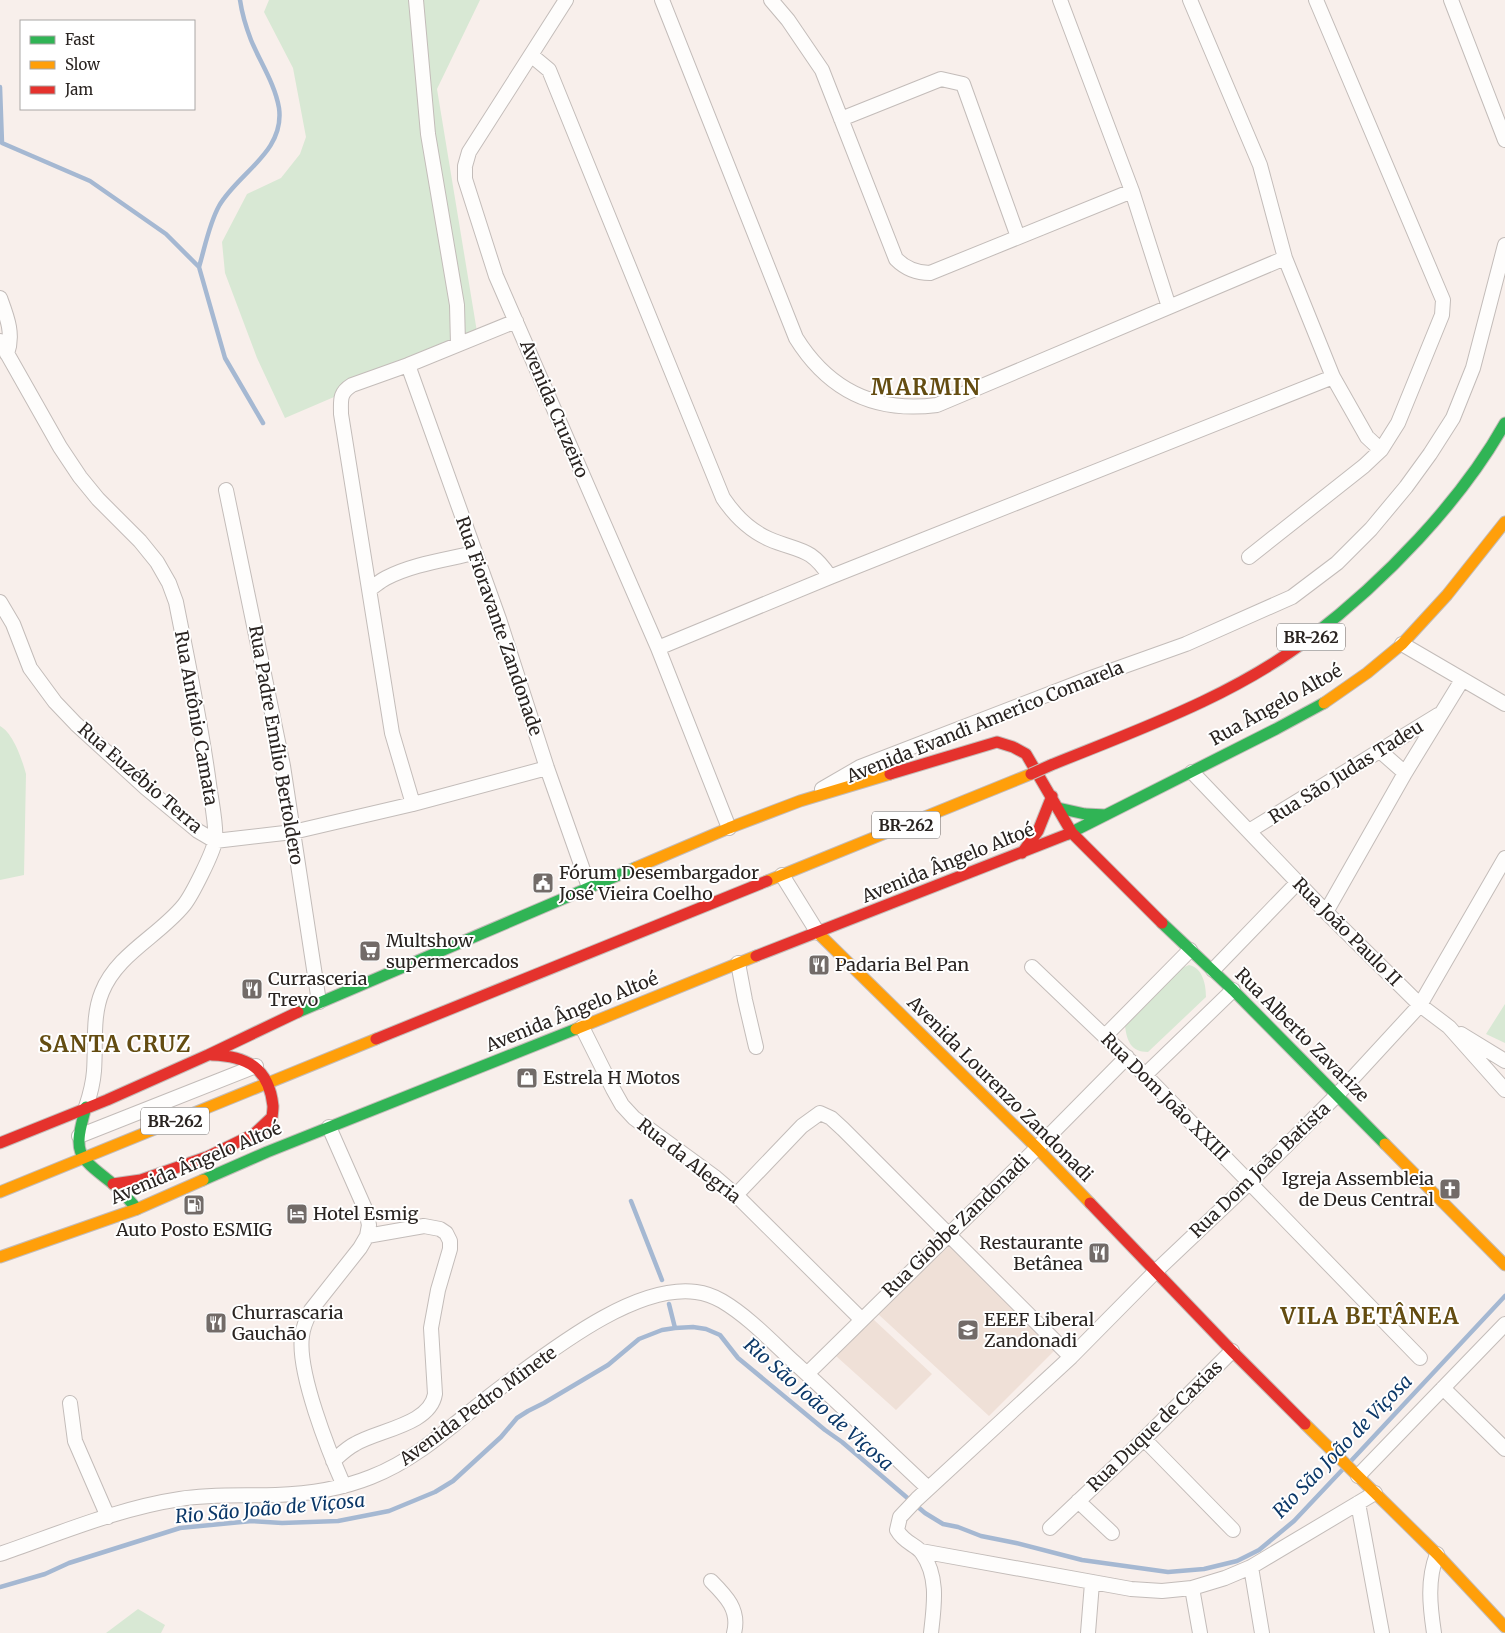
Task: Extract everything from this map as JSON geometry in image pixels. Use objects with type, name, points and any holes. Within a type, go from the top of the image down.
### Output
[{"type":"main road","name":"BR-262","points":[[0,1192],[1031,774],[1199,703],[1276,663],[1321,630],[1376,583],[1443,512],[1473,476],[1496,441],[1505,423]]},
{"type":"main road","name":"Rua Ângelo Altoé","points":[[1072,833],[1276,729],[1323,703],[1367,673],[1402,644],[1447,595],[1505,522]]},
{"type":"main road","points":[[800,801],[997,742],[1013,746],[1026,754],[1072,833]]},
{"type":"main road","points":[[1022,853],[1038,831],[1052,796]]},
{"type":"main road","name":"Avenida Evandi Americo Comarela","points":[[0,1143],[208,1055],[319,1002],[729,828],[800,801]]},
{"type":"main road","points":[[1058,808],[1085,814],[1106,815]]},
{"type":"main road","name":"Avenida Ângelo Altoé","points":[[0,1258],[137,1209],[329,1127],[738,963],[1072,833]]},
{"type":"main road","name":"Rua Alberto Zavarize","points":[[1072,833],[1338,1094],[1505,1264]]},
{"type":"main road","name":"Avenida Lourenzo Zandonadi","points":[[818,933],[1037,1148],[1232,1351],[1437,1554],[1505,1628]]},
{"type":"main road","points":[[208,1055],[235,1056],[246,1059],[256,1066],[269,1083],[273,1104],[267,1152]]},
{"type":"main road","points":[[86,1108],[79,1136],[81,1159],[96,1173],[113,1184],[137,1209]]},
{"type":"main road","points":[[113,1184],[141,1180],[207,1157],[254,1134],[271,1118]]},
{"type":"street","points":[[416,0],[428,134],[457,305],[458,344]]},
{"type":"street","name":"Avenida Cruzeiro","points":[[566,0],[469,152],[465,166],[465,179],[496,276],[658,648],[729,828]]},
{"type":"street","points":[[662,0],[796,338],[814,364],[839,385],[866,399],[894,406],[923,407],[937,405],[1285,258]]},
{"type":"street","points":[[771,0],[788,20],[822,70],[896,259],[906,267],[917,272],[930,273],[1132,191]]},
{"type":"street","points":[[1060,0],[1132,191],[1169,307]]},
{"type":"street","points":[[1190,0],[1260,165],[1285,258],[1333,377],[1367,437],[1381,450]]},
{"type":"street","points":[[1249,557],[1364,466],[1381,450],[1398,423],[1442,315],[1442,300],[1316,0]]},
{"type":"street","points":[[1451,0],[1505,140]]},
{"type":"street","points":[[531,55],[549,70],[723,498],[747,526],[768,539],[793,546],[809,554],[824,568],[830,577]]},
{"type":"street","points":[[841,119],[941,79],[963,84],[1018,237]]},
{"type":"street","name":"Avenida Evandi Americo Comarela","points":[[800,801],[860,767],[1088,679],[1186,644],[1292,597],[1337,563],[1370,529],[1406,487],[1453,418],[1473,368],[1505,245]]},
{"type":"street","points":[[0,298],[10,331],[10,344],[7,354]]},
{"type":"street","points":[[413,804],[392,733],[341,414],[341,398],[344,390],[352,385],[408,365],[516,321]]},
{"type":"street","name":"Rua Antônio Camata","points":[[0,341],[60,447],[80,477],[157,562],[169,583],[176,602],[201,728],[215,841]]},
{"type":"street","name":"Rua Fioravante Zandonade","points":[[408,365],[499,619],[547,768],[589,887]]},
{"type":"street","points":[[658,648],[830,577],[1333,377]]},
{"type":"street","name":"Rua Padre Emílio Bertoldero","points":[[226,490],[275,725],[319,1002]]},
{"type":"street","points":[[370,590],[385,578],[424,564],[474,553]]},
{"type":"street","points":[[367,570],[385,578]]},
{"type":"street","name":"Rua Euzébio Terra","points":[[0,602],[13,624],[30,668],[55,702],[146,788],[198,831],[215,841],[293,832],[413,804],[547,768]]},
{"type":"street","points":[[1402,644],[1505,704]]},
{"type":"street","points":[[1326,912],[1405,773],[1462,680]]},
{"type":"street","name":"Rua São Judas Tadeu","points":[[1250,831],[1442,713]]},
{"type":"street","points":[[1380,751],[1405,773]]},
{"type":"street","name":"Rua João Paulo II","points":[[1192,772],[1326,912],[1420,1005],[1449,1027],[1505,1090]]},
{"type":"street","points":[[86,1108],[92,1089],[94,1072],[96,1021],[101,995],[108,980],[118,965],[167,923],[185,904],[196,885],[215,841]]},
{"type":"street","name":"Rua Dom João Batista","points":[[921,1551],[900,1535],[896,1527],[900,1517],[928,1488],[1070,1357],[1249,1183],[1338,1094],[1420,1005],[1505,858]]},
{"type":"street","points":[[782,875],[818,933]]},
{"type":"street","points":[[1213,970],[1298,882]]},
{"type":"street","points":[[1105,1036],[1190,950]]},
{"type":"street","points":[[738,963],[756,1047]]},
{"type":"street","name":"Rua Dom João XXIII","points":[[1032,967],[1145,1075],[1420,1358]]},
{"type":"street","points":[[1145,1075],[1233,990]]},
{"type":"street","name":"Rua da Alegria","points":[[582,1027],[622,1105],[634,1118],[716,1178],[736,1195],[861,1319]]},
{"type":"street","points":[[1449,1027],[1505,1061]]},
{"type":"street","name":"Rua Giobbe Zandonadi","points":[[806,1374],[1037,1148],[1127,1057]]},
{"type":"street","points":[[79,1136],[256,1066]]},
{"type":"street","points":[[736,1195],[813,1116],[820,1113],[825,1114],[843,1129],[1070,1357]]},
{"type":"street","points":[[329,1127],[366,1211],[369,1226],[368,1236],[311,1310],[305,1321],[302,1337],[303,1356],[311,1393],[333,1461],[344,1486]]},
{"type":"street","points":[[333,1461],[354,1444],[416,1418],[434,1402],[435,1384],[431,1328],[438,1290],[450,1249],[450,1241],[446,1233],[432,1226],[368,1236]]},
{"type":"street","name":"Avenida Pedro Minete","points":[[0,1554],[108,1517],[180,1499],[314,1492],[344,1486],[378,1474],[418,1454],[510,1380],[608,1315],[635,1301],[675,1292],[697,1292],[719,1299],[736,1311],[928,1488]]},
{"type":"street","points":[[1354,1472],[1443,1388],[1505,1324]]},
{"type":"street","name":"Rua Duque de Caxias","points":[[1050,1528],[1144,1439],[1232,1351]]},
{"type":"street","points":[[1443,1388],[1505,1449]]},
{"type":"street","points":[[70,1403],[76,1441],[108,1517]]},
{"type":"street","points":[[1144,1439],[1233,1530]]},
{"type":"street","points":[[921,1551],[1131,1589],[1162,1591],[1192,1588],[1225,1578],[1251,1567],[1375,1493]]},
{"type":"street","name":"Rua Duque de Caxias","points":[[1078,1500],[1112,1533]]},
{"type":"street","points":[[1358,1503],[1382,1633]]},
{"type":"street","points":[[921,1551],[929,1566],[935,1589],[931,1633]]},
{"type":"street","points":[[1434,1633],[1430,1577],[1437,1554]]},
{"type":"street","points":[[1251,1567],[1262,1633]]},
{"type":"street","points":[[710,1580],[724,1594],[734,1612],[736,1623],[734,1633]]},
{"type":"street","points":[[1088,1633],[1092,1583]]},
{"type":"street","points":[[1192,1588],[1200,1633]]},
{"type":"shaded area","name":"EEEF Liberal Zandonadi","points":[[951,1244],[1059,1346],[989,1416],[878,1314]]},
{"type":"shaded area","points":[[873,1319],[932,1374],[896,1410],[836,1356]]},
{"type":"green space","points":[[269,0],[480,0],[437,89],[478,338],[458,344],[285,418],[257,358],[225,273],[222,242],[247,194],[281,178],[300,154],[306,137],[293,68],[264,12]]},
{"type":"green space","points":[[0,726],[5,729],[13,740],[26,774],[24,875],[0,880]]},
{"type":"green space","points":[[1189,965],[1201,973],[1206,997],[1148,1052],[1134,1048],[1129,1041],[1125,1026],[1182,968]]},
{"type":"green space","points":[[1505,1004],[1505,1043],[1486,1034]]},
{"type":"green space","points":[[138,1609],[165,1625],[161,1633],[106,1633]]},
{"type":"waterway","points":[[199,267],[210,228],[219,206],[227,194],[268,150],[275,137],[279,123],[277,99],[249,35],[240,0]]},
{"type":"waterway","points":[[0,87],[2,143],[90,181],[166,234],[199,267],[225,358],[263,423]]},
{"type":"waterway","points":[[631,1201],[662,1280]]},
{"type":"waterway","name":"Rio São João de Viçosa","points":[[1350,1462],[1505,1296]]},
{"type":"waterway","points":[[669,1304],[675,1328]]},
{"type":"waterway","name":"Rio São João de Viçosa","points":[[0,1587],[45,1574],[69,1563],[180,1528],[252,1521],[282,1523],[338,1521],[389,1511],[435,1492],[453,1481],[501,1437],[517,1418],[608,1365],[639,1339],[662,1330],[675,1328],[693,1327],[706,1329],[720,1335],[738,1358],[842,1442],[925,1513],[943,1524],[958,1527],[981,1536],[1082,1560],[1168,1572],[1204,1569],[1237,1561],[1259,1550],[1294,1521],[1344,1468]]},
{"type":"traffic: fast","points":[[1311,637],[1366,591],[1418,539],[1466,482],[1487,453],[1505,423]]},
{"type":"traffic: fast","points":[[1068,834],[1324,703]]},
{"type":"traffic: fast","points":[[1058,808],[1085,814],[1106,815]]},
{"type":"traffic: fast","points":[[298,1012],[635,868]]},
{"type":"traffic: fast","points":[[1162,923],[1233,990],[1385,1144]]},
{"type":"traffic: fast","points":[[203,1180],[267,1152],[576,1029]]},
{"type":"traffic: fast","points":[[86,1107],[80,1134],[79,1144],[81,1152],[91,1166],[119,1189],[137,1209]]},
{"type":"traffic: slow","points":[[1324,703],[1367,673],[1402,644],[1447,595],[1505,522]]},
{"type":"traffic: slow","points":[[635,868],[729,828],[800,801],[890,774]]},
{"type":"traffic: slow","points":[[767,881],[1031,774]]},
{"type":"traffic: slow","points":[[818,933],[1037,1148],[1090,1203]]},
{"type":"traffic: slow","points":[[576,1029],[756,956]]},
{"type":"traffic: slow","points":[[0,1192],[376,1039]]},
{"type":"traffic: slow","points":[[1385,1144],[1505,1265]]},
{"type":"traffic: slow","points":[[0,1257],[137,1209],[203,1180]]},
{"type":"traffic: slow","points":[[1305,1424],[1437,1554],[1505,1627]]},
{"type":"traffic: jam","points":[[1051,765],[1186,710],[1250,677],[1311,637]]},
{"type":"traffic: jam","points":[[890,774],[997,742],[1026,754],[1072,833],[1162,923]]},
{"type":"traffic: jam","points":[[1031,774],[1051,765]]},
{"type":"traffic: jam","points":[[1022,853],[1038,831],[1052,796]]},
{"type":"traffic: jam","points":[[756,956],[1068,834]]},
{"type":"traffic: jam","points":[[376,1039],[767,881]]},
{"type":"traffic: jam","points":[[0,1143],[107,1100],[298,1012]]},
{"type":"traffic: jam","points":[[212,1055],[236,1058],[246,1062],[261,1073],[271,1093],[273,1106],[271,1129]]},
{"type":"traffic: jam","points":[[113,1184],[141,1180],[207,1157],[254,1134],[271,1118]]},
{"type":"traffic: jam","points":[[1090,1203],[1305,1424]]},
{"type":"place","name":"Fórum Desembargador José Vieira Coelho","points":[[543,883]]},
{"type":"place","name":"Multshow supermercados","points":[[370,951]]},
{"type":"place","name":"Padaria Bel Pan","points":[[819,965]]},
{"type":"place","name":"Currasceria Trevo","points":[[252,989]]},
{"type":"place","name":"Estrela H Motos","points":[[527,1078]]},
{"type":"place","name":"Igreja Assembleia de Deus Central","points":[[1450,1189]]},
{"type":"place","name":"Auto Posto ESMIG","points":[[194,1205]]},
{"type":"place","name":"Hotel Esmig","points":[[297,1214]]},
{"type":"place","name":"Restaurante Betânea","points":[[1099,1253]]},
{"type":"place","name":"Churrascaria Gauchão","points":[[216,1323]]},
{"type":"place","name":"EEEF Liberal Zandonadi","points":[[968,1330]]},
{"type":"district","name":"MARMIN","points":[[926,387]]},
{"type":"district","name":"SANTA CRUZ","points":[[115,1044]]},
{"type":"district","name":"VILA BETÂNEA","points":[[1370,1316]]}]
